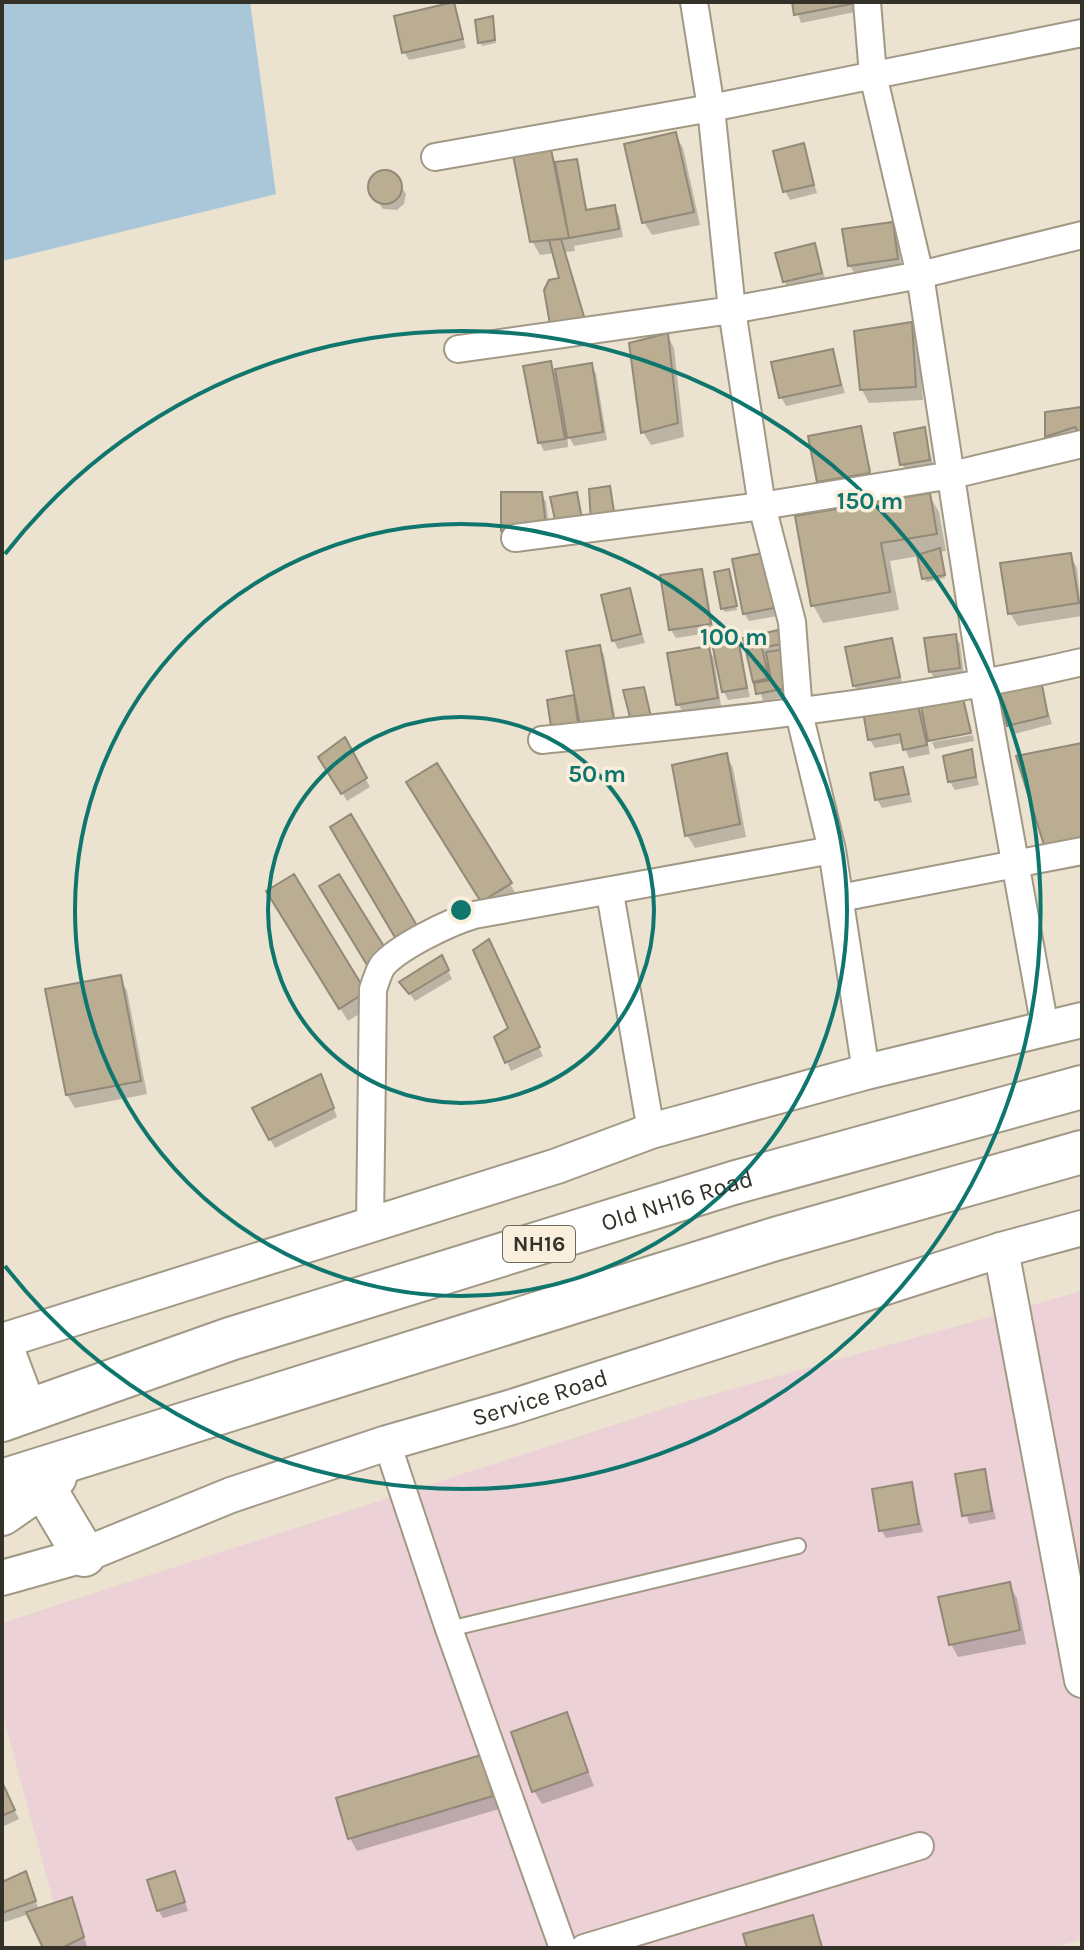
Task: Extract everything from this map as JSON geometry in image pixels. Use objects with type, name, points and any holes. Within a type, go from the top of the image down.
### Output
[{"type":"main road","name":"Old NH16 Road","points":[[20,1408],[230,1339],[672,1202],[1082,1087]]},
{"type":"main road","points":[[2,1481],[775,1239],[1082,1152]]},
{"type":"main road","points":[[2,1348],[20,1408]]},
{"type":"main road","points":[[2,1514],[89,1454]]},
{"type":"main road","points":[[43,1486],[84,1555]]},
{"type":"street","points":[[694,2],[711,108],[732,310],[762,506],[792,622],[799,713],[832,850],[866,1072]]},
{"type":"street","points":[[867,2],[873,75],[920,275],[983,685],[1045,1028]]},
{"type":"street","points":[[435,157],[711,108],[1082,33]]},
{"type":"street","points":[[458,349],[732,310],[920,275],[1082,235]]},
{"type":"street","points":[[515,538],[762,506],[952,475],[1082,444]]},
{"type":"street","points":[[542,740],[799,713],[983,685],[1082,662]]},
{"type":"street","points":[[370,1225],[373,989],[381,967],[456,920],[832,850]]},
{"type":"street","points":[[840,898],[1082,851]]},
{"type":"street","points":[[610,893],[651,1131]]},
{"type":"street","points":[[2,1341],[557,1166],[651,1131],[866,1072],[1082,1020]]},
{"type":"street","name":"Service Road","points":[[2,1578],[84,1555],[231,1495],[387,1443],[1001,1250],[1082,1228]]},
{"type":"street","points":[[1001,1250],[1082,1680]]},
{"type":"street","points":[[387,1443],[449,1629],[563,1948]]},
{"type":"street","points":[[584,1948],[920,1846]]},
{"type":"lane","points":[[449,1629],[798,1546]]},
{"type":"shaded area","points":[[1082,1291],[1082,1939],[1052,1948],[66,1948],[2,1712],[2,1623],[679,1404]]},
{"type":"water","points":[[2,2],[250,2],[276,194],[2,261]]},
{"type":"building","points":[[454,2],[463,39],[402,53],[394,16]]},
{"type":"building","points":[[792,2],[856,2],[856,3],[794,15]]},
{"type":"building","points":[[493,16],[495,40],[478,43],[475,20]]},
{"type":"building","points":[[676,132],[694,212],[642,223],[624,144]]},
{"type":"building","points":[[804,143],[814,185],[783,192],[773,151]]},
{"type":"building","points":[[551,149],[569,238],[530,242],[513,155]]},
{"type":"building","points":[[577,159],[586,210],[615,205],[619,229],[569,238],[555,162]]},
{"type":"building","points":[[385,170],[397,175],[402,187],[397,199],[385,204],[373,199],[368,187],[373,175]]},
{"type":"building","points":[[893,222],[898,259],[848,266],[842,229]]},
{"type":"building","points":[[561,239],[588,330],[552,336],[544,290],[549,280],[559,278],[549,240]]},
{"type":"building","points":[[815,243],[822,273],[783,282],[775,253]]},
{"type":"building","points":[[912,322],[916,387],[860,390],[854,331]]},
{"type":"building","points":[[668,333],[678,423],[641,433],[629,343]]},
{"type":"building","points":[[833,349],[841,385],[779,398],[771,362]]},
{"type":"building","points":[[551,361],[565,439],[538,443],[523,366]]},
{"type":"building","points":[[592,363],[603,432],[567,438],[555,369]]},
{"type":"building","points":[[1082,407],[1082,437],[1075,427],[1045,437],[1045,412]]},
{"type":"building","points":[[861,426],[870,473],[817,482],[808,436]]},
{"type":"building","points":[[925,427],[930,460],[900,465],[894,433]]},
{"type":"building","points":[[610,486],[615,518],[591,522],[589,489]]},
{"type":"building","points":[[501,492],[542,492],[546,526],[501,531]]},
{"type":"building","points":[[577,492],[582,519],[556,524],[550,497]]},
{"type":"building","points":[[930,493],[937,534],[881,543],[890,592],[811,606],[795,516]]},
{"type":"building","points":[[940,548],[945,575],[922,579],[917,555]]},
{"type":"building","points":[[763,553],[774,608],[743,614],[732,559]]},
{"type":"building","points":[[1071,553],[1079,603],[1008,614],[1000,563]]},
{"type":"building","points":[[702,569],[711,624],[669,630],[660,575]]},
{"type":"building","points":[[729,569],[737,606],[721,609],[714,572]]},
{"type":"building","points":[[630,588],[641,634],[612,641],[601,595]]},
{"type":"building","points":[[778,630],[781,644],[762,648],[769,678],[753,682],[743,638]]},
{"type":"building","points":[[956,634],[960,668],[929,672],[924,638]]},
{"type":"building","points":[[738,638],[747,688],[722,692],[712,643]]},
{"type":"building","points":[[892,638],[900,677],[853,686],[845,647]]},
{"type":"building","points":[[600,645],[615,725],[581,731],[566,651]]},
{"type":"building","points":[[709,646],[718,698],[676,705],[667,653]]},
{"type":"building","points":[[786,649],[793,687],[756,694],[754,683],[771,680],[766,652]]},
{"type":"building","points":[[1042,685],[1048,716],[1007,726],[998,693]]},
{"type":"building","points":[[644,687],[651,717],[631,721],[623,690]]},
{"type":"building","points":[[574,695],[579,729],[552,733],[547,700]]},
{"type":"building","points":[[963,698],[971,733],[928,741],[921,706]]},
{"type":"building","points":[[917,701],[927,745],[903,750],[900,734],[868,740],[863,712]]},
{"type":"building","points":[[345,737],[367,778],[341,794],[318,757]]},
{"type":"building","points":[[1082,743],[1082,838],[1044,845],[1016,756]]},
{"type":"building","points":[[972,749],[976,777],[948,782],[943,756]]},
{"type":"building","points":[[727,753],[740,824],[685,836],[672,765]]},
{"type":"building","points":[[437,763],[512,883],[481,902],[406,782]]},
{"type":"building","points":[[903,767],[909,794],[875,800],[870,773]]},
{"type":"building","points":[[351,814],[422,934],[400,946],[330,827]]},
{"type":"building","points":[[294,874],[366,992],[339,1009],[266,891]]},
{"type":"building","points":[[339,874],[388,953],[367,965],[319,886]]},
{"type":"building","points":[[489,939],[540,1047],[505,1063],[494,1037],[508,1028],[473,950]]},
{"type":"building","points":[[442,955],[449,970],[409,994],[399,982]]},
{"type":"building","points":[[121,975],[141,1081],[66,1095],[45,989]]},
{"type":"building","points":[[321,1074],[334,1108],[269,1140],[252,1108]]},
{"type":"building","points":[[985,1469],[992,1511],[962,1516],[955,1474]]},
{"type":"building","points":[[912,1482],[919,1524],[879,1531],[872,1489]]},
{"type":"building","points":[[1010,1582],[1020,1630],[949,1645],[938,1597]]},
{"type":"building","points":[[567,1712],[588,1772],[532,1792],[511,1732]]},
{"type":"building","points":[[481,1755],[493,1796],[348,1839],[336,1798]]},
{"type":"building","points":[[2,1782],[15,1810],[2,1816]]},
{"type":"building","points":[[26,1871],[36,1901],[2,1913],[2,1882]]},
{"type":"building","points":[[175,1871],[185,1902],[157,1911],[147,1880]]},
{"type":"building","points":[[72,1897],[84,1937],[62,1948],[43,1948],[26,1912]]},
{"type":"building","points":[[813,1915],[822,1948],[747,1948],[743,1934]]}]
